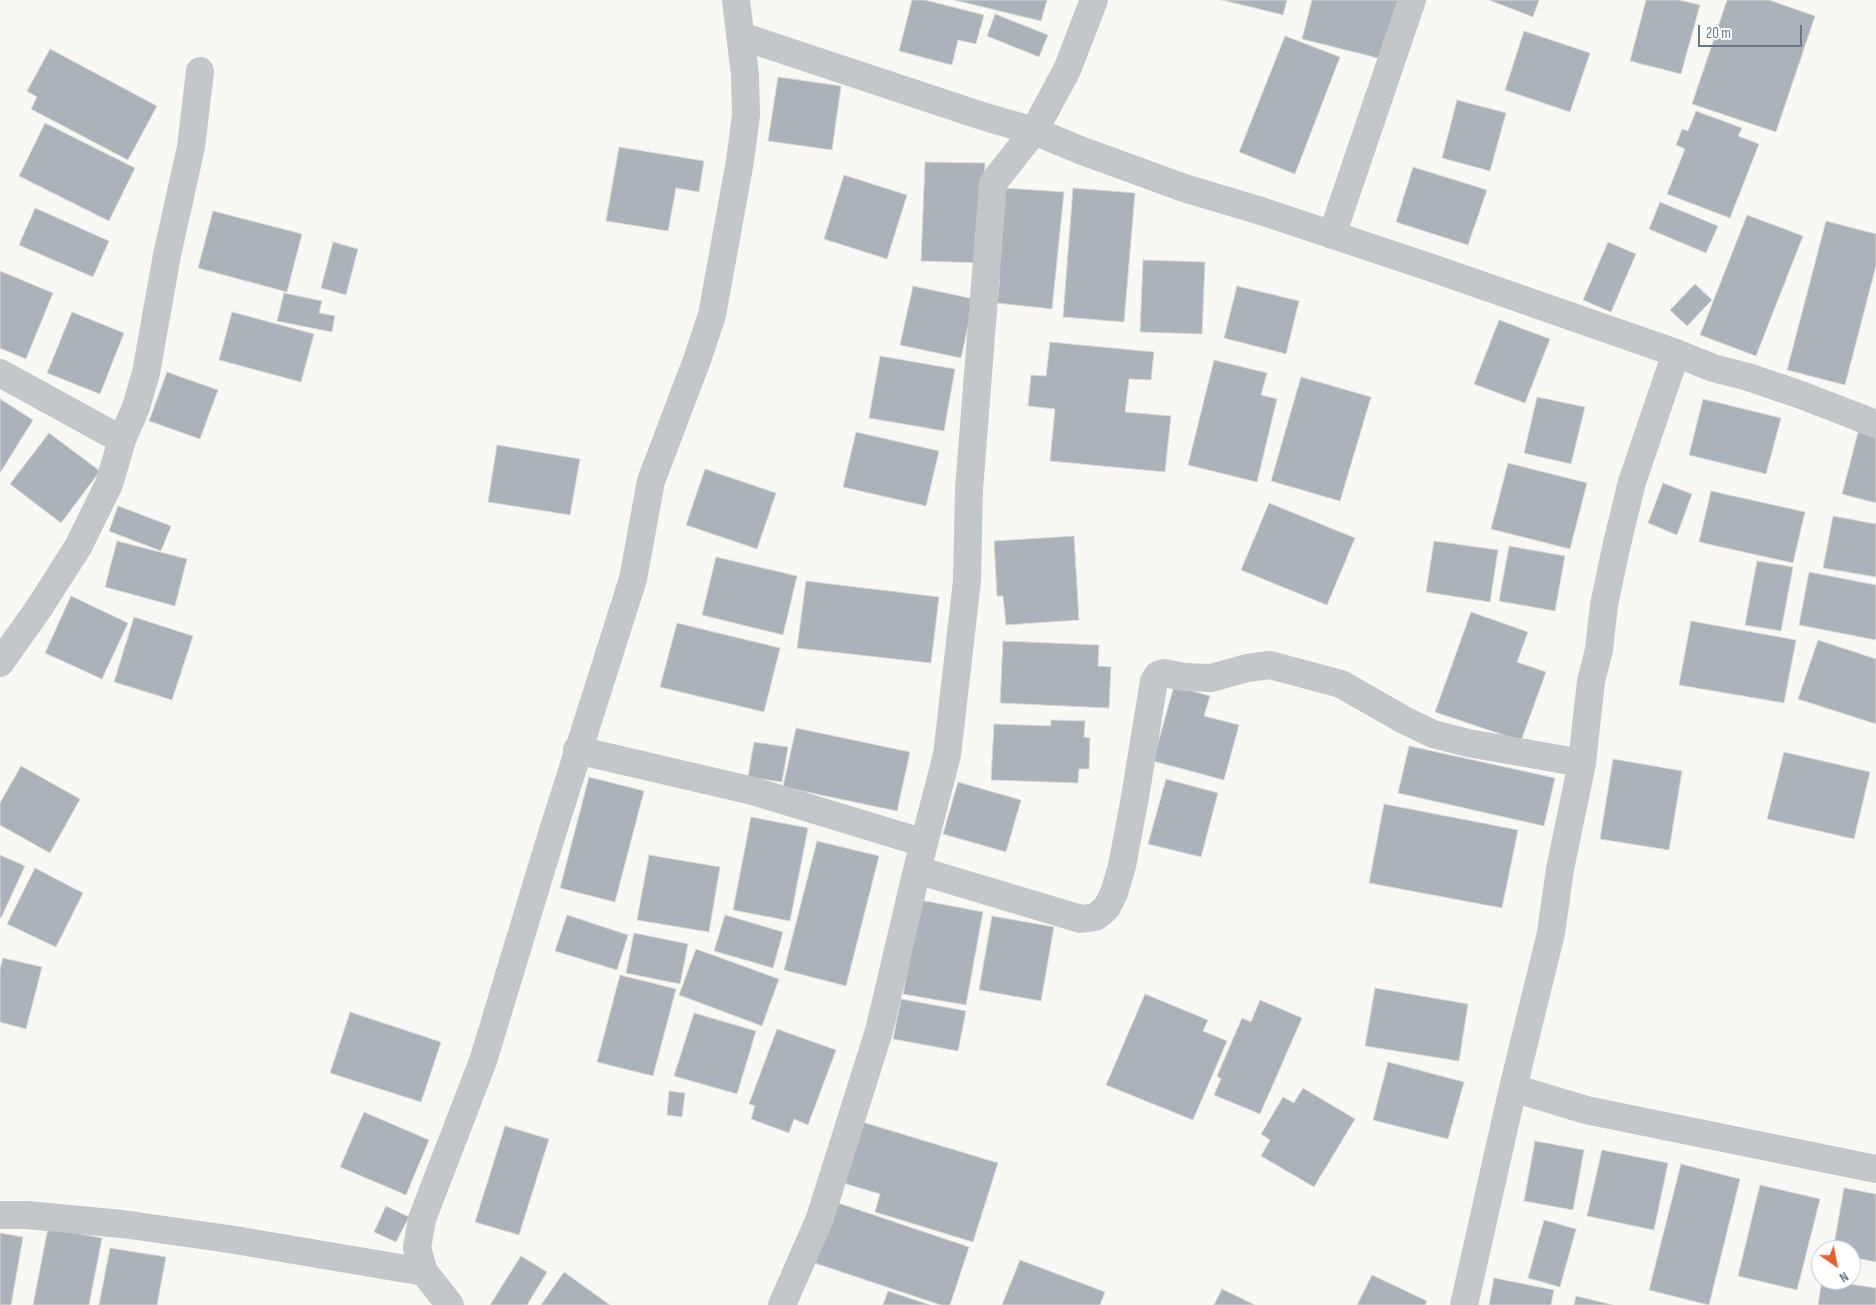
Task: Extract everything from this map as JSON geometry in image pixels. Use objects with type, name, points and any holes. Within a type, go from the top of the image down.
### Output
[{"type":"street","points":[[450,1305],[424,1272],[418,1248],[422,1219],[483,1062],[577,750],[633,579],[652,482],[712,315],[740,161],[746,115],[745,75],[736,0]]},
{"type":"street","points":[[782,1305],[820,1218],[879,1032],[924,843],[948,755],[967,581],[969,489],[993,183],[1034,131],[1068,70],[1094,0]]},
{"type":"street","points":[[1332,235],[1412,0]]},
{"type":"street","points":[[741,36],[974,114],[1034,131],[1184,188],[1432,268],[1676,353],[1713,368],[1748,377],[1801,395],[1876,424]]},
{"type":"street","points":[[0,663],[37,611],[78,547],[109,484],[122,440],[136,407],[146,373],[167,255],[191,147],[200,71]]},
{"type":"street","points":[[1464,1305],[1551,933],[1560,869],[1582,763],[1591,680],[1599,650],[1604,605],[1616,548],[1632,482],[1676,353]]},
{"type":"street","points":[[0,373],[122,440]]},
{"type":"street","points":[[918,870],[1081,919],[1095,917],[1102,912],[1107,907],[1114,893],[1122,866],[1154,681],[1158,675],[1164,673],[1184,677],[1211,678],[1247,668],[1270,665],[1341,684],[1404,720],[1433,734],[1468,743],[1582,763]]},
{"type":"street","points":[[577,750],[753,791],[924,843]]},
{"type":"street","points":[[1514,1088],[1586,1110],[1876,1168]]},
{"type":"street","points":[[0,1215],[27,1215],[122,1224],[229,1239],[424,1272]]},
{"type":"building","points":[[912,0],[925,0],[984,15],[976,44],[958,40],[952,65],[899,51]]},
{"type":"building","points":[[954,0],[1047,0],[1041,21]]},
{"type":"building","points":[[1222,0],[1287,0],[1283,15]]},
{"type":"building","points":[[1312,0],[1402,0],[1390,61],[1302,39]]},
{"type":"building","points":[[1489,0],[1539,0],[1533,17]]},
{"type":"building","points":[[1646,0],[1679,0],[1700,5],[1681,74],[1630,61]]},
{"type":"building","points":[[1727,0],[1769,0],[1815,16],[1776,132],[1692,104]]},
{"type":"building","points":[[995,14],[1048,35],[1039,57],[987,36]]},
{"type":"building","points":[[1524,31],[1590,53],[1570,112],[1505,90]]},
{"type":"building","points":[[1285,36],[1340,57],[1295,174],[1239,152]]},
{"type":"building","points":[[50,49],[157,106],[128,160],[31,109],[37,97],[27,91]]},
{"type":"building","points":[[778,77],[841,86],[832,150],[768,141]]},
{"type":"building","points":[[1457,100],[1506,113],[1490,171],[1442,158]]},
{"type":"building","points":[[1696,111],[1742,128],[1738,136],[1759,144],[1730,218],[1667,194],[1685,149],[1676,145],[1682,129],[1688,131]]},
{"type":"building","points":[[45,123],[135,168],[109,221],[19,176]]},
{"type":"building","points":[[619,147],[704,161],[699,192],[676,188],[668,231],[606,221]]},
{"type":"building","points":[[925,162],[985,163],[982,263],[921,261]]},
{"type":"building","points":[[1413,167],[1487,190],[1468,245],[1396,222]]},
{"type":"building","points":[[844,175],[907,195],[887,259],[824,239]]},
{"type":"building","points":[[1005,188],[1064,192],[1052,309],[997,303],[1000,277],[994,277]]},
{"type":"building","points":[[1073,188],[1135,193],[1124,322],[1063,317]]},
{"type":"building","points":[[1660,202],[1718,226],[1706,253],[1649,229]]},
{"type":"building","points":[[35,208],[109,241],[93,277],[19,245]]},
{"type":"building","points":[[213,211],[302,234],[287,292],[198,268]]},
{"type":"building","points":[[1747,215],[1803,236],[1756,356],[1700,335]]},
{"type":"building","points":[[1826,221],[1876,234],[1876,266],[1845,385],[1787,370]]},
{"type":"building","points":[[333,242],[358,249],[346,295],[321,288]]},
{"type":"building","points":[[1608,242],[1636,254],[1611,312],[1583,300]]},
{"type":"building","points":[[1143,260],[1205,262],[1202,334],[1140,332]]},
{"type":"building","points":[[0,271],[53,293],[26,359],[0,348]]},
{"type":"building","points":[[1695,284],[1712,300],[1687,326],[1670,310]]},
{"type":"building","points":[[913,286],[974,299],[961,358],[900,345]]},
{"type":"building","points":[[1237,286],[1299,301],[1286,354],[1224,338]]},
{"type":"building","points":[[284,293],[322,301],[319,313],[335,316],[332,332],[277,321]]},
{"type":"building","points":[[72,312],[124,333],[100,394],[47,373]]},
{"type":"building","points":[[232,312],[314,334],[301,382],[219,360]]},
{"type":"building","points":[[1499,320],[1550,339],[1525,403],[1474,384]]},
{"type":"building","points":[[1050,342],[1154,352],[1151,380],[1129,379],[1125,412],[1171,416],[1165,472],[1050,461],[1055,409],[1028,406],[1031,375],[1046,376]]},
{"type":"building","points":[[880,356],[955,369],[944,431],[869,418]]},
{"type":"building","points":[[1214,360],[1267,373],[1261,395],[1277,399],[1257,482],[1188,465]]},
{"type":"building","points":[[167,372],[218,390],[200,439],[149,421]]},
{"type":"building","points":[[1301,377],[1371,397],[1340,501],[1271,481]]},
{"type":"building","points":[[1537,397],[1585,407],[1571,464],[1524,453]]},
{"type":"building","points":[[0,399],[33,420],[0,473]]},
{"type":"building","points":[[1703,399],[1781,418],[1766,474],[1689,455]]},
{"type":"building","points":[[856,432],[939,451],[926,506],[843,487]]},
{"type":"building","points":[[1858,432],[1876,436],[1876,503],[1842,494]]},
{"type":"building","points":[[49,433],[100,471],[61,523],[10,484]]},
{"type":"building","points":[[497,445],[580,459],[570,515],[488,502]]},
{"type":"building","points":[[1508,463],[1587,483],[1570,549],[1491,529]]},
{"type":"building","points":[[705,469],[776,493],[757,549],[686,525]]},
{"type":"building","points":[[1663,483],[1692,494],[1677,535],[1648,523]]},
{"type":"building","points":[[1711,491],[1805,512],[1793,563],[1699,542]]},
{"type":"building","points":[[1269,503],[1355,538],[1327,605],[1241,570]]},
{"type":"building","points":[[118,506],[171,526],[161,551],[109,531]]},
{"type":"building","points":[[1833,516],[1876,524],[1876,577],[1823,568]]},
{"type":"building","points":[[1074,536],[1079,620],[1006,625],[1003,596],[997,596],[994,541]]},
{"type":"building","points":[[117,541],[187,559],[175,606],[105,587]]},
{"type":"building","points":[[1434,541],[1498,550],[1490,602],[1426,592]]},
{"type":"building","points":[[1509,546],[1565,556],[1555,611],[1499,601]]},
{"type":"building","points":[[716,557],[797,576],[783,635],[702,615]]},
{"type":"building","points":[[1757,561],[1793,567],[1781,631],[1745,625]]},
{"type":"building","points":[[1809,572],[1876,585],[1876,640],[1799,625]]},
{"type":"building","points":[[806,581],[939,597],[931,663],[797,648]]},
{"type":"building","points":[[71,596],[128,623],[102,679],[45,653]]},
{"type":"building","points":[[1471,612],[1528,632],[1517,662],[1546,672],[1521,741],[1435,712]]},
{"type":"building","points":[[134,617],[193,636],[172,700],[114,682]]},
{"type":"building","points":[[1691,621],[1796,640],[1784,703],[1679,685]]},
{"type":"building","points":[[677,623],[780,648],[764,712],[660,687]]},
{"type":"building","points":[[1818,640],[1876,659],[1876,724],[1798,699]]},
{"type":"building","points":[[1003,641],[1099,645],[1098,666],[1111,667],[1109,708],[1000,703]]},
{"type":"building","points":[[1174,686],[1210,696],[1204,716],[1239,725],[1224,780],[1153,761]]},
{"type":"building","points":[[1051,720],[1085,721],[1084,737],[1090,738],[1089,769],[1079,769],[1078,783],[991,780],[994,724],[1051,726]]},
{"type":"building","points":[[796,728],[910,752],[897,811],[783,787]]},
{"type":"building","points":[[754,742],[788,747],[782,782],[748,777]]},
{"type":"building","points":[[1409,746],[1555,778],[1544,826],[1398,793]]},
{"type":"building","points":[[1784,752],[1870,772],[1854,839],[1767,819]]},
{"type":"building","points":[[1613,759],[1682,771],[1669,850],[1600,839]]},
{"type":"building","points":[[21,766],[80,799],[50,853],[0,825],[0,803]]},
{"type":"building","points":[[589,777],[644,791],[615,902],[560,888]]},
{"type":"building","points":[[1166,779],[1218,793],[1201,857],[1148,844]]},
{"type":"building","points":[[958,782],[1021,800],[1006,852],[943,834]]},
{"type":"building","points":[[1384,804],[1518,830],[1502,908],[1369,883]]},
{"type":"building","points":[[751,817],[808,828],[790,921],[733,910]]},
{"type":"building","points":[[817,841],[879,856],[846,986],[784,970]]},
{"type":"building","points":[[0,855],[25,866],[1,918],[0,917]]},
{"type":"building","points":[[649,855],[720,867],[709,932],[637,920]]},
{"type":"building","points":[[35,868],[83,893],[56,947],[7,924]]},
{"type":"building","points":[[920,900],[983,912],[966,1005],[903,994]]},
{"type":"building","points":[[567,915],[628,935],[617,970],[555,951]]},
{"type":"building","points":[[725,915],[783,932],[773,968],[714,951]]},
{"type":"building","points":[[992,916],[1054,927],[1041,1001],[979,990]]},
{"type":"building","points":[[634,933],[688,944],[680,984],[626,973]]},
{"type":"building","points":[[696,949],[779,979],[762,1026],[679,995]]},
{"type":"building","points":[[3,958],[42,967],[26,1029],[0,1022],[0,969]]},
{"type":"building","points":[[620,975],[676,989],[653,1076],[597,1062]]},
{"type":"building","points":[[1375,988],[1468,1004],[1459,1061],[1365,1046]]},
{"type":"building","points":[[1145,994],[1208,1020],[1203,1031],[1227,1041],[1193,1120],[1106,1085]]},
{"type":"building","points":[[901,999],[966,1011],[958,1051],[893,1039]]},
{"type":"building","points":[[1260,1000],[1302,1018],[1260,1114],[1214,1095],[1221,1079],[1217,1076],[1242,1018],[1251,1022]]},
{"type":"building","points":[[350,1012],[441,1042],[421,1102],[330,1073]]},
{"type":"building","points":[[694,1013],[756,1031],[737,1094],[674,1076]]},
{"type":"building","points":[[777,1029],[836,1050],[808,1125],[794,1119],[789,1133],[751,1119],[755,1106],[749,1104]]},
{"type":"building","points":[[1388,1062],[1464,1082],[1448,1139],[1373,1120]]},
{"type":"building","points":[[1303,1088],[1355,1119],[1314,1187],[1261,1156],[1270,1140],[1261,1134],[1283,1097],[1294,1103]]},
{"type":"building","points":[[669,1091],[685,1093],[682,1117],[667,1115]]},
{"type":"building","points":[[364,1112],[429,1140],[406,1195],[340,1167]]},
{"type":"building","points":[[859,1121],[998,1163],[973,1242],[875,1212],[880,1194],[840,1182]]},
{"type":"building","points":[[505,1126],[549,1139],[519,1235],[475,1222]]},
{"type":"building","points":[[1535,1141],[1584,1150],[1573,1210],[1524,1201]]},
{"type":"building","points":[[1602,1150],[1668,1163],[1654,1230],[1587,1216]]},
{"type":"building","points":[[1681,1164],[1740,1179],[1709,1305],[1649,1290]]},
{"type":"building","points":[[1760,1185],[1820,1199],[1797,1290],[1738,1276]]},
{"type":"building","points":[[1844,1188],[1876,1194],[1876,1262],[1861,1259],[1861,1240],[1835,1240]]},
{"type":"building","points":[[835,1202],[969,1247],[950,1305],[941,1305],[815,1263]]},
{"type":"building","points":[[386,1206],[409,1217],[396,1242],[374,1232]]},
{"type":"building","points":[[1544,1220],[1576,1229],[1560,1287],[1528,1278]]},
{"type":"building","points":[[48,1228],[102,1238],[89,1305],[33,1305]]},
{"type":"building","points":[[0,1233],[23,1237],[11,1305],[0,1305]]},
{"type":"building","points":[[110,1248],[166,1257],[157,1305],[99,1305]]},
{"type":"building","points":[[521,1256],[547,1272],[527,1305],[490,1305]]},
{"type":"building","points":[[1020,1260],[1105,1292],[1100,1305],[1002,1305]]},
{"type":"building","points":[[564,1272],[610,1305],[541,1305]]},
{"type":"building","points":[[1372,1275],[1427,1301],[1425,1305],[1357,1305]]},
{"type":"building","points":[[1494,1278],[1554,1290],[1551,1305],[1489,1305]]},
{"type":"building","points":[[1861,1286],[1876,1288],[1876,1305],[1818,1305],[1820,1290],[1861,1290]]},
{"type":"building","points":[[1222,1289],[1255,1305],[1214,1305]]},
{"type":"building","points":[[888,1291],[930,1305],[883,1305]]},
{"type":"building","points":[[1576,1296],[1613,1305],[1574,1305]]}]
